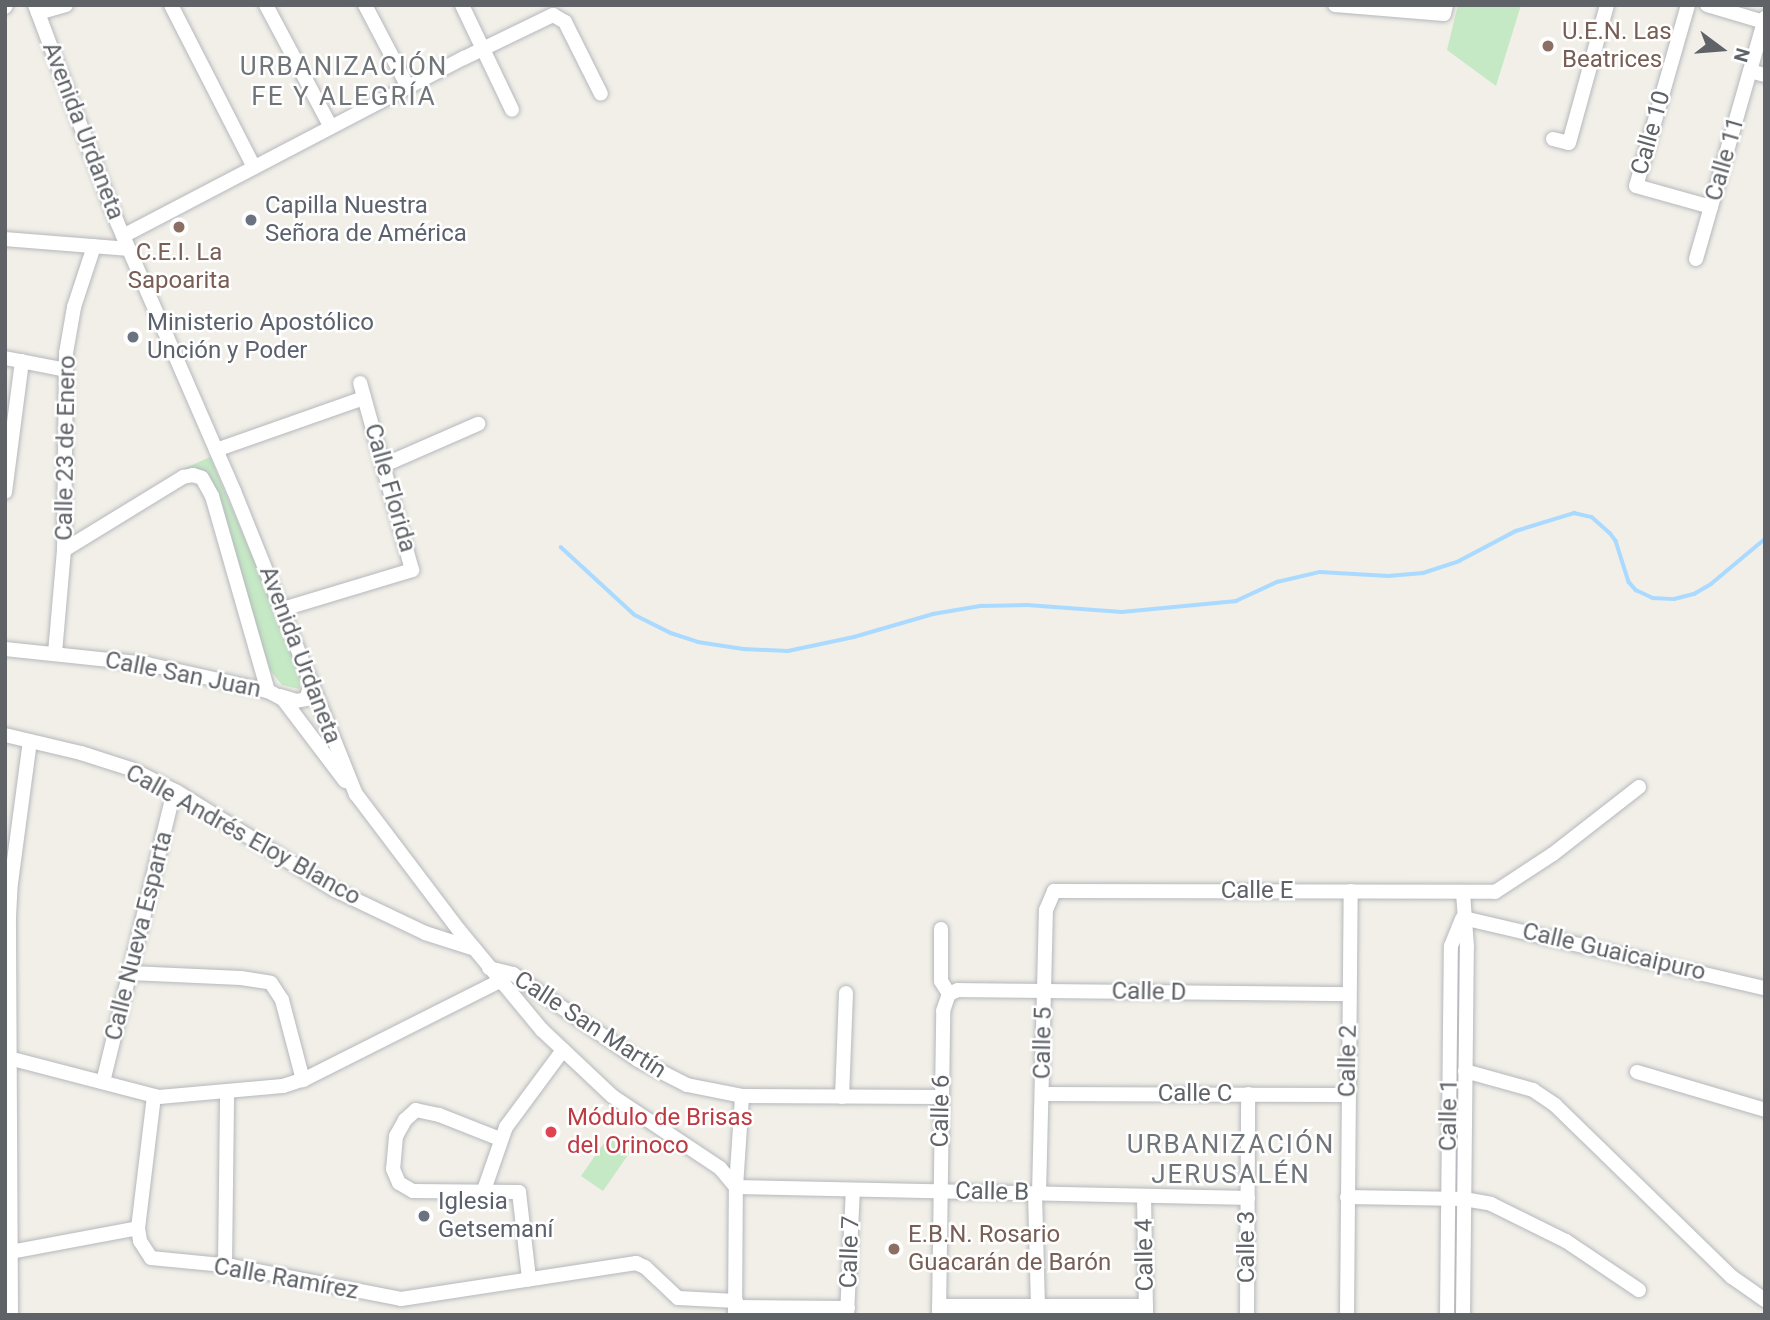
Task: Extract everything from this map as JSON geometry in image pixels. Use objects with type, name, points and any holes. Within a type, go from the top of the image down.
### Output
[{"type":"street","points":[[36,9],[66,5]]},
{"type":"street","points":[[171,5],[254,167]]},
{"type":"street","points":[[266,5],[331,127]]},
{"type":"street","points":[[365,5],[408,87]]},
{"type":"street","points":[[462,5],[512,110]]},
{"type":"street","points":[[1335,5],[1445,9]]},
{"type":"street","points":[[1553,139],[1569,143],[1607,5]]},
{"type":"street","name":"Calle 10","points":[[1688,5],[1636,186],[1711,207]]},
{"type":"street","points":[[1707,5],[1764,20]]},
{"type":"street","name":"Avenida Urdaneta","points":[[36,9],[126,243],[283,608],[356,794],[489,968],[563,1050],[612,1096],[720,1168],[736,1187]]},
{"type":"street","points":[[5,239],[94,246],[126,243],[254,167],[548,17],[558,16],[565,22],[601,94]]},
{"type":"street","name":"Calle 11","points":[[1696,259],[1764,20]]},
{"type":"street","points":[[1750,71],[1765,75]]},
{"type":"street","name":"Calle 23 de Enero","points":[[55,653],[64,550],[66,370],[74,307],[94,246]]},
{"type":"street","points":[[5,358],[66,370]]},
{"type":"street","points":[[5,492],[22,361]]},
{"type":"street","name":"Calle Florida","points":[[283,608],[406,574],[412,570],[360,383]]},
{"type":"street","name":"Calle Florida","points":[[216,450],[364,398]]},
{"type":"street","points":[[384,465],[478,424]]},
{"type":"street","points":[[64,550],[183,477],[193,475],[202,478],[212,496],[274,694],[296,701],[306,699],[312,682]]},
{"type":"street","name":"Calle San Juan","points":[[5,649],[148,664],[274,694],[356,794]]},
{"type":"street","name":"Calle Andrés Eloy Blanco","points":[[5,735],[107,761],[174,790],[335,890],[425,933],[475,949]]},
{"type":"street","points":[[11,1315],[7,1057],[8,902],[30,741]]},
{"type":"street","name":"Calle E","points":[[1051,894],[1062,890],[1463,893],[1503,889],[1639,787]]},
{"type":"street","name":"Calle Nueva Esparta","points":[[103,1082],[174,790]]},
{"type":"street","name":"Calle 2","points":[[1347,1315],[1351,891]]},
{"type":"street","name":"Calle 1","points":[[1463,893],[1467,947],[1463,1315]]},
{"type":"street","name":"Calle 5","points":[[1038,1306],[1037,1193],[1046,910],[1051,894]]},
{"type":"street","name":"Calle 1","points":[[1447,1315],[1451,946],[1463,918]]},
{"type":"street","name":"Calle Guaicaipuro","points":[[1463,918],[1765,988]]},
{"type":"street","points":[[941,929],[941,981],[949,994]]},
{"type":"street","name":"Calle San Martín","points":[[489,968],[513,974],[659,1073],[687,1086],[741,1096],[942,1097]]},
{"type":"street","points":[[130,973],[241,978],[271,983],[282,1000],[303,1080]]},
{"type":"street","points":[[7,1057],[154,1096],[283,1086],[303,1080],[500,981]]},
{"type":"street","name":"Calle D","points":[[949,994],[958,990],[1349,994]]},
{"type":"street","points":[[842,1097],[846,993]]},
{"type":"street","name":"Calle 6","points":[[939,1310],[943,1011],[949,994]]},
{"type":"street","points":[[484,1190],[500,1139],[527,1097],[563,1050]]},
{"type":"street","points":[[1465,1071],[1526,1088],[1555,1105],[1732,1276],[1765,1300]]},
{"type":"street","points":[[1637,1072],[1765,1110]]},
{"type":"street","points":[[225,1265],[227,1091]]},
{"type":"street","name":"Calle C","points":[[1042,1094],[1348,1095]]},
{"type":"street","name":"Calle 3","points":[[1247,1315],[1248,1094]]},
{"type":"street","points":[[9,1257],[138,1228],[154,1096]]},
{"type":"street","points":[[735,1307],[736,1187],[741,1096]]},
{"type":"street","points":[[500,1139],[418,1110],[410,1113],[396,1136],[393,1169],[397,1180],[406,1188],[519,1192],[529,1279]]},
{"type":"street","name":"Calle B","points":[[736,1187],[1248,1198]]},
{"type":"street","name":"Calle 7","points":[[847,1311],[853,1190]]},
{"type":"street","name":"Calle 4","points":[[1144,1196],[1146,1310]]},
{"type":"street","points":[[1347,1197],[1464,1199],[1491,1204],[1527,1220],[1582,1251],[1639,1290]]},
{"type":"street","name":"Calle Ramírez","points":[[138,1228],[140,1241],[151,1258],[225,1265],[392,1298],[640,1264],[678,1298],[735,1307],[847,1311]]},
{"type":"street","points":[[939,1310],[1038,1306],[1146,1310]]},
{"type":"green space","points":[[1458,5],[1521,5],[1496,86],[1447,50]]},
{"type":"green space","points":[[210,457],[303,676],[299,689],[282,685],[270,670],[211,480],[196,470],[183,469]]},
{"type":"green space","points":[[608,1137],[630,1152],[603,1191],[581,1176]]},
{"type":"waterway","points":[[561,547],[635,615],[671,633],[698,642],[744,649],[788,651],[854,637],[933,614],[981,606],[1027,605],[1122,612],[1236,601],[1277,582],[1320,572],[1388,576],[1423,573],[1459,561],[1516,531],[1574,513],[1592,517],[1610,533],[1616,541],[1629,582],[1636,590],[1653,598],[1674,599],[1694,594],[1711,584],[1765,539]]},
{"type":"place","name":"U.E.N. Las Beatrices","points":[[1548,46]]},
{"type":"place","name":"Capilla Nuestra Señora de América","points":[[251,220]]},
{"type":"place","name":"C.E.I. La Sapoarita","points":[[179,227]]},
{"type":"place","name":"Ministerio Apostólico Unción y Poder","points":[[133,337]]},
{"type":"place","name":"Módulo de Brisas del Orinoco","points":[[551,1132]]},
{"type":"place","name":"Iglesia Getsemaní","points":[[424,1216]]},
{"type":"place","name":"E.B.N. Rosario Guacarán de Barón","points":[[894,1249]]},
{"type":"district","name":"URBANIZACIÓN FE Y ALEGRÍA","points":[[344,82]]},
{"type":"district","name":"URBANIZACIÓN JERUSALÉN","points":[[1231,1160]]}]
